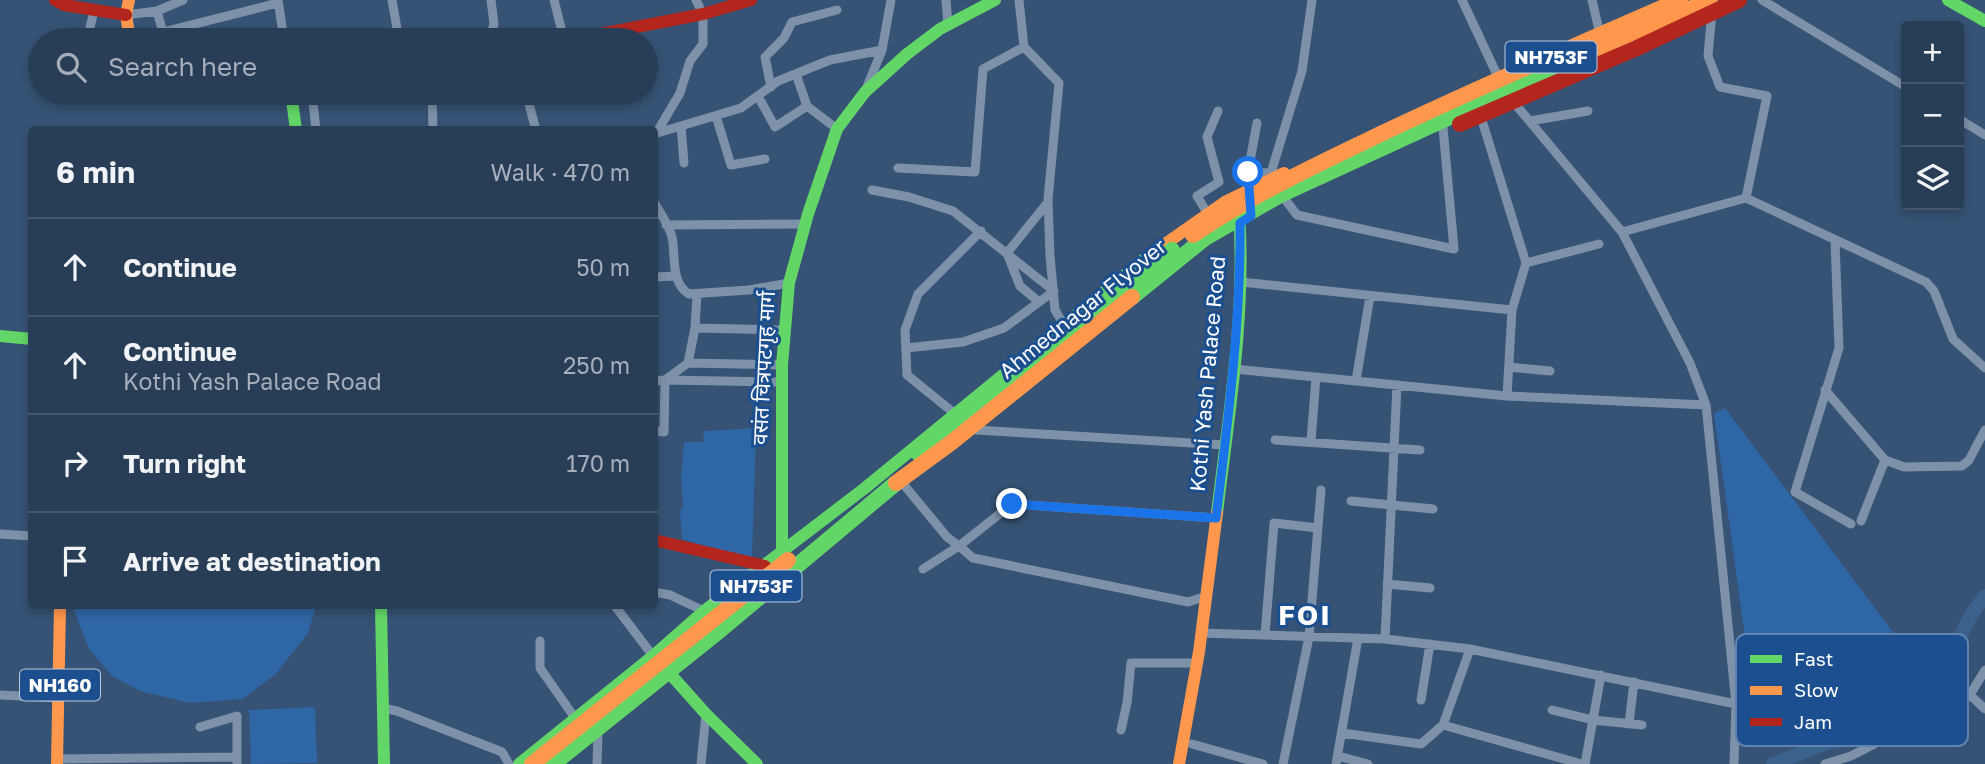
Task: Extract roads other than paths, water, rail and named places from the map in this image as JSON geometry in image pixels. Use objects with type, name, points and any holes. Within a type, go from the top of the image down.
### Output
[{"type":"main road","points":[[55,0],[64,5],[94,11],[128,8],[129,28]]},
{"type":"main road","points":[[617,28],[700,7],[751,0]]},
{"type":"main road","name":"वसंत चित्रपटगृह मार्ग","points":[[782,551],[782,365],[789,283],[805,224],[837,128],[865,92],[907,54],[948,25],[995,0]]},
{"type":"main road","points":[[1432,123],[1432,101],[1653,0]]},
{"type":"main road","points":[[519,764],[653,656],[704,611],[865,488],[1160,247],[1208,214],[1272,175],[1665,0]]},
{"type":"main road","name":"Ahmednagar Flyover","points":[[553,764],[719,631],[904,477],[952,442],[1205,238],[1280,195],[1680,0]]},
{"type":"main road","points":[[563,764],[1179,264],[1246,220],[1432,123],[1480,112],[1711,4],[1731,0]]},
{"type":"main road","points":[[1432,123],[1447,130],[1637,48],[1739,0]]},
{"type":"main road","points":[[1948,0],[1985,21]]},
{"type":"main road","points":[[1969,0],[1985,9]]},
{"type":"main road","name":"Ahmednagar Flyover","points":[[533,764],[1177,246],[1218,218],[1257,194],[1711,4]]},
{"type":"main road","points":[[293,105],[295,126]]},
{"type":"main road","name":"Kothi Yash Palace Road","points":[[1179,764],[1207,596],[1234,369],[1246,220],[1243,192]]},
{"type":"main road","points":[[0,336],[28,339]]},
{"type":"main road","points":[[658,541],[765,566],[783,587]]},
{"type":"main road","points":[[782,551],[799,573]]},
{"type":"main road","name":"NH160","points":[[57,762],[60,609]]},
{"type":"main road","points":[[381,609],[384,764]]},
{"type":"main road","points":[[672,676],[757,764]]},
{"type":"street","points":[[128,8],[157,11],[183,0]]},
{"type":"street","points":[[393,0],[397,28]]},
{"type":"street","points":[[491,0],[493,28]]},
{"type":"street","points":[[554,0],[561,28]]},
{"type":"street","points":[[865,92],[883,50],[891,0]]},
{"type":"street","points":[[946,0],[948,25]]},
{"type":"street","points":[[1018,0],[1024,47],[1059,83],[1048,202],[1055,310],[1064,325]]},
{"type":"street","points":[[1312,0],[1302,71],[1272,175],[1297,215],[1454,249],[1432,123]]},
{"type":"street","points":[[1462,0],[1497,75],[1511,98],[1622,232],[1690,363],[1706,405],[1736,704],[1734,764]]},
{"type":"street","points":[[1592,0],[1599,30]]},
{"type":"street","points":[[1762,0],[1901,85]]},
{"type":"street","points":[[190,28],[278,1],[282,28]]},
{"type":"street","points":[[1711,4],[1708,56],[1720,87],[1767,96],[1746,198]]},
{"type":"street","points":[[658,130],[680,93],[690,61],[703,44],[700,7]]},
{"type":"street","points":[[771,86],[765,57],[784,38],[792,22],[836,10]]},
{"type":"street","points":[[90,28],[94,11]]},
{"type":"street","points":[[157,11],[162,28]]},
{"type":"street","points":[[898,168],[975,172],[983,69],[1024,47]]},
{"type":"street","points":[[658,132],[741,108],[771,86],[830,60],[883,50]]},
{"type":"street","points":[[796,74],[807,106],[837,128]]},
{"type":"street","points":[[758,96],[775,127],[807,106]]},
{"type":"street","points":[[313,105],[316,126]]},
{"type":"street","points":[[432,105],[433,126]]},
{"type":"street","points":[[529,105],[535,126]]},
{"type":"street","points":[[1208,214],[1198,196],[1219,183],[1207,137],[1218,111]]},
{"type":"street","points":[[1530,121],[1588,111]]},
{"type":"street","points":[[1480,112],[1526,263],[1512,310],[1507,396]]},
{"type":"street","points":[[716,116],[731,166],[765,159]]},
{"type":"street","points":[[1243,192],[1257,122]]},
{"type":"street","points":[[1964,122],[1985,135]]},
{"type":"street","points":[[681,126],[684,163]]},
{"type":"street","points":[[1248,172],[1272,175]]},
{"type":"street","points":[[872,190],[909,197],[953,211],[1054,291]]},
{"type":"street","points":[[1622,232],[1746,198],[1931,285],[1953,339],[1985,368]]},
{"type":"street","points":[[1007,253],[1048,202]]},
{"type":"street","points":[[658,210],[672,235],[676,276],[682,290],[689,294],[749,290],[789,283]]},
{"type":"street","points":[[666,225],[805,224]]},
{"type":"street","points":[[954,413],[907,374],[905,330],[918,293],[981,231]]},
{"type":"street","points":[[1835,241],[1839,348],[1795,492],[1851,524]]},
{"type":"street","points":[[1526,263],[1599,244]]},
{"type":"street","points":[[1007,253],[1020,286],[1039,302]]},
{"type":"street","points":[[658,277],[676,276]]},
{"type":"street","points":[[1241,282],[1512,310]]},
{"type":"street","points":[[906,348],[962,342],[1004,328],[1054,291]]},
{"type":"street","points":[[688,363],[695,328],[697,293]]},
{"type":"street","points":[[1356,381],[1370,296]]},
{"type":"street","points":[[695,328],[784,330]]},
{"type":"street","points":[[666,380],[688,363],[782,365]]},
{"type":"street","points":[[1509,367],[1550,371]]},
{"type":"street","points":[[1234,369],[1507,396],[1706,405]]},
{"type":"street","points":[[1311,442],[1316,377]]},
{"type":"street","points":[[658,431],[664,432],[666,380]]},
{"type":"street","points":[[658,381],[782,382]]},
{"type":"street","points":[[1385,639],[1397,385]]},
{"type":"street","points":[[1825,390],[1885,460],[1904,467],[1962,466],[1969,460],[1985,430]]},
{"type":"street","points":[[976,430],[1225,445]]},
{"type":"street","points":[[1275,439],[1420,450]]},
{"type":"street","points":[[1861,521],[1885,460]]},
{"type":"street","points":[[904,485],[947,537],[974,558],[1188,602],[1207,596]]},
{"type":"street","points":[[1283,764],[1309,637],[1321,490]]},
{"type":"street","points":[[1351,501],[1433,509]]},
{"type":"street","points":[[923,569],[959,546],[1012,504],[1216,518]]},
{"type":"street","points":[[1265,635],[1274,523],[1318,528]]},
{"type":"street","points":[[0,534],[28,536]]},
{"type":"street","points":[[1387,584],[1430,588]]},
{"type":"street","points":[[658,593],[670,595],[704,611]]},
{"type":"street","points":[[623,609],[653,656]]},
{"type":"street","points":[[1201,634],[1385,639],[1469,649],[1736,704]]},
{"type":"street","points":[[1358,638],[1337,760],[1368,764]]},
{"type":"street","points":[[540,641],[540,668],[575,718]]},
{"type":"street","points":[[1421,700],[1430,644]]},
{"type":"street","points":[[1342,733],[1421,744],[1443,725],[1469,649]]},
{"type":"street","points":[[1121,730],[1131,663],[1197,663]]},
{"type":"street","points":[[1985,670],[1970,695],[1985,709]]},
{"type":"street","points":[[1443,725],[1583,764],[1601,675]]},
{"type":"street","points":[[1629,724],[1634,682]]},
{"type":"street","points":[[0,695],[60,698]]},
{"type":"street","points":[[383,708],[397,710],[502,752],[509,764]]},
{"type":"street","points":[[1552,710],[1593,720],[1642,725]]},
{"type":"street","points":[[701,764],[706,714]]},
{"type":"street","points":[[57,762],[237,760],[237,716],[200,727]]},
{"type":"street","points":[[597,764],[598,735]]},
{"type":"street","points":[[1192,744],[1263,764]]},
{"type":"street","points":[[1825,764],[1851,756],[1871,746]]},
{"type":"waterway","points":[[1962,634],[1985,596]]},
{"type":"waterway","points":[[1773,764],[1820,746]]},
{"type":"district","name":"FOI","points":[[1305,615]]}]
